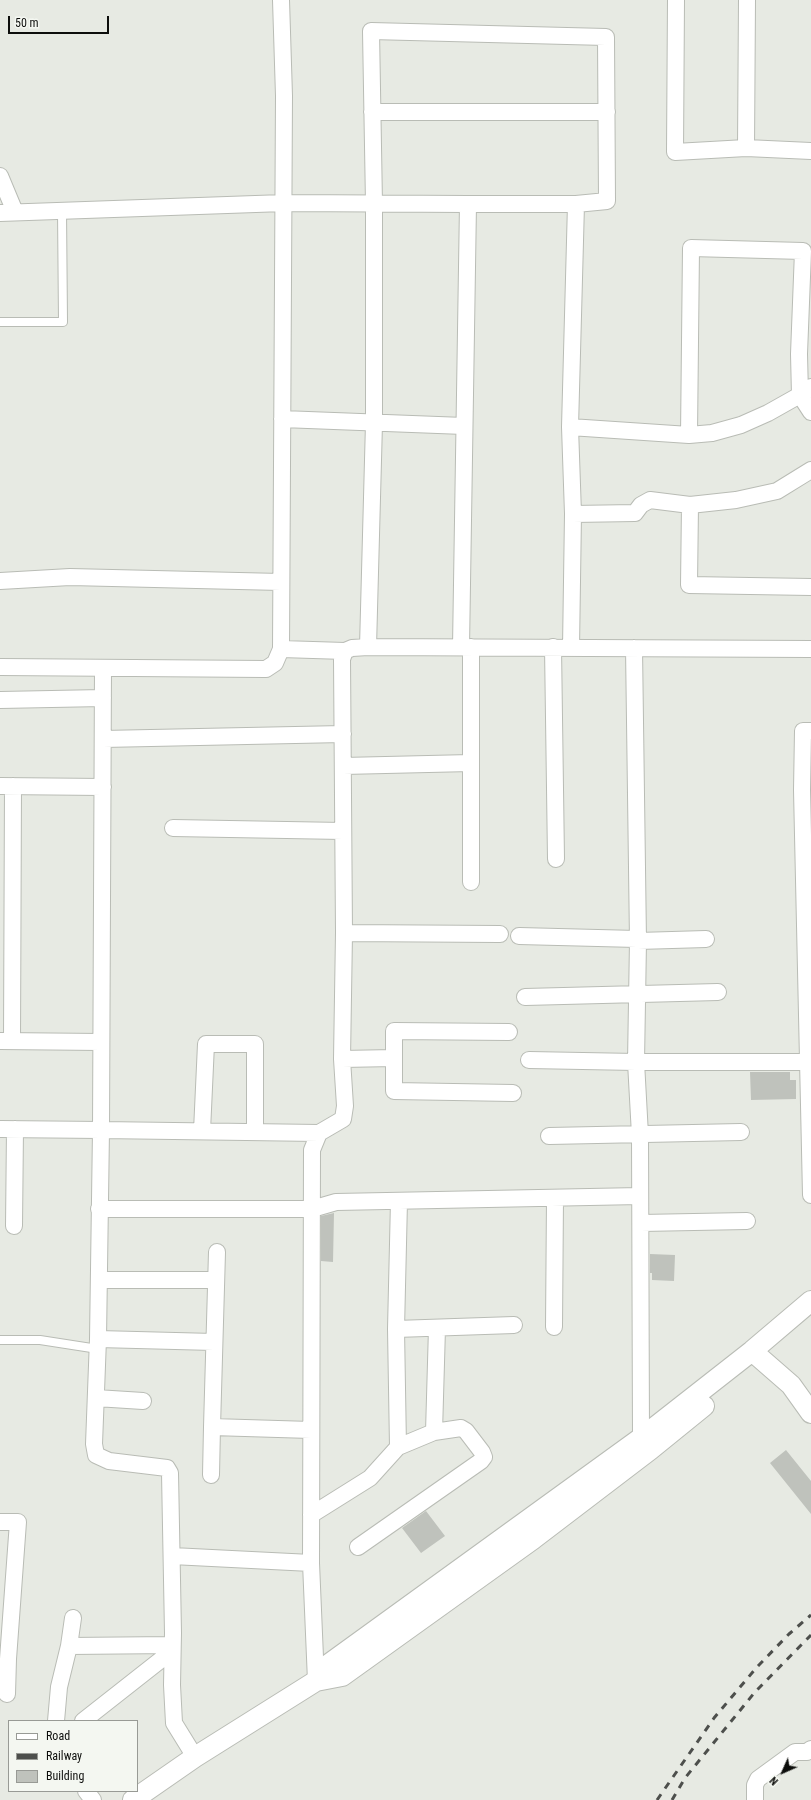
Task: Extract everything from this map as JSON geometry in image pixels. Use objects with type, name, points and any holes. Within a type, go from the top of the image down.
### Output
[{"type":"street","points":[[0,667],[266,669],[275,663],[281,649],[284,96],[281,0]]},
{"type":"street","points":[[676,0],[675,152],[746,148],[811,151]]},
{"type":"street","points":[[746,148],[747,0]]},
{"type":"street","points":[[0,176],[7,213],[284,203],[374,204],[576,204],[607,201],[606,37],[371,31],[374,204],[374,423],[368,647]]},
{"type":"street","points":[[372,112],[607,112]]},
{"type":"street","points":[[468,204],[464,426],[466,647],[471,763],[471,882]]},
{"type":"street","points":[[571,648],[573,514],[570,426],[576,204]]},
{"type":"street","points":[[690,435],[690,248],[807,251],[799,354],[805,391],[811,412]]},
{"type":"street","points":[[570,426],[690,435],[712,433],[741,425],[768,413],[805,391]]},
{"type":"street","points":[[282,419],[464,426]]},
{"type":"street","points":[[573,514],[635,513],[641,505],[650,500],[690,505],[736,500],[777,491],[811,470]]},
{"type":"street","points":[[690,505],[689,586],[811,587]]},
{"type":"street","points":[[0,581],[70,577],[281,582]]},
{"type":"street","points":[[281,649],[345,651],[368,647],[811,649]]},
{"type":"street","points":[[553,647],[556,859]]},
{"type":"street","points":[[634,648],[638,941],[636,1062],[640,1135],[642,1438]]},
{"type":"street","points":[[14,1226],[7,1129],[319,1133],[343,1119],[345,1106],[342,1059],[344,933],[342,659],[345,651]]},
{"type":"street","points":[[103,668],[101,1130],[98,1344],[94,1444],[96,1455],[109,1461],[167,1468],[170,1473],[174,1723],[195,1757]]},
{"type":"street","points":[[0,700],[103,698]]},
{"type":"street","points":[[811,731],[803,731],[807,832],[811,1195]]},
{"type":"street","points":[[103,739],[343,734]]},
{"type":"street","points":[[343,766],[471,763]]},
{"type":"street","points":[[101,1042],[6,1041],[6,868],[7,786],[103,787]]},
{"type":"street","points":[[173,828],[343,831]]},
{"type":"street","points":[[344,933],[500,934]]},
{"type":"street","points":[[519,936],[637,939],[638,941],[706,939]]},
{"type":"street","points":[[525,997],[718,992]]},
{"type":"street","points":[[509,1032],[394,1031],[394,1091],[513,1093]]},
{"type":"street","points":[[202,1131],[206,1044],[255,1044],[255,1132]]},
{"type":"street","points":[[342,1059],[394,1058]]},
{"type":"street","points":[[529,1060],[636,1062],[809,1062]]},
{"type":"street","points":[[549,1136],[741,1132]]},
{"type":"street","points":[[316,1681],[311,1564],[312,1150],[319,1133]]},
{"type":"street","points":[[99,1209],[312,1209],[336,1202],[640,1196]]},
{"type":"street","points":[[554,1327],[555,1198]]},
{"type":"street","points":[[398,1447],[396,1329],[399,1201]]},
{"type":"street","points":[[641,1223],[747,1221]]},
{"type":"street","points":[[211,1475],[217,1252]]},
{"type":"street","points":[[99,1280],[216,1280]]},
{"type":"street","points":[[316,1681],[342,1676],[533,1539],[651,1449],[756,1355],[811,1300]]},
{"type":"street","points":[[133,1800],[195,1757],[316,1681],[329,1664],[756,1355],[811,1318]]},
{"type":"street","points":[[396,1329],[514,1325]]},
{"type":"street","points":[[434,1432],[437,1328]]},
{"type":"street","points":[[98,1344],[214,1342]]},
{"type":"street","points":[[756,1355],[791,1385],[811,1412]]},
{"type":"street","points":[[96,1398],[143,1401]]},
{"type":"street","points":[[212,1427],[311,1430]]},
{"type":"street","points":[[311,1515],[370,1478],[398,1447],[434,1432],[461,1428],[466,1431],[482,1452],[484,1457],[481,1462],[358,1547]]},
{"type":"street","points":[[0,1522],[18,1522],[8,1658],[7,1694]]},
{"type":"street","points":[[172,1556],[311,1564]]},
{"type":"street","points":[[56,1720],[59,1687],[69,1646],[73,1618]]},
{"type":"street","points":[[69,1646],[172,1648]]},
{"type":"street","points":[[84,1720],[172,1648]]},
{"type":"street","points":[[755,1800],[755,1785],[758,1779],[795,1752],[810,1752]]},
{"type":"street","points":[[87,1792],[93,1800]]},
{"type":"lane","points":[[0,322],[63,322],[62,210]]},
{"type":"lane","points":[[0,1340],[40,1340],[98,1344]]},
{"type":"building","points":[[750,1072],[790,1072],[790,1080],[796,1080],[796,1099],[751,1100]]},
{"type":"building","points":[[334,1213],[333,1262],[321,1261],[321,1216]]},
{"type":"building","points":[[650,1254],[675,1255],[674,1281],[652,1280],[652,1273],[650,1273]]},
{"type":"building","points":[[786,1450],[811,1481],[811,1514],[770,1463]]},
{"type":"building","points":[[426,1511],[445,1536],[421,1553],[402,1528]]},
{"type":"railway","points":[[657,1800],[714,1718],[757,1667],[789,1634],[811,1615]]},
{"type":"railway","points":[[672,1800],[685,1778],[755,1692],[811,1635]]}]
